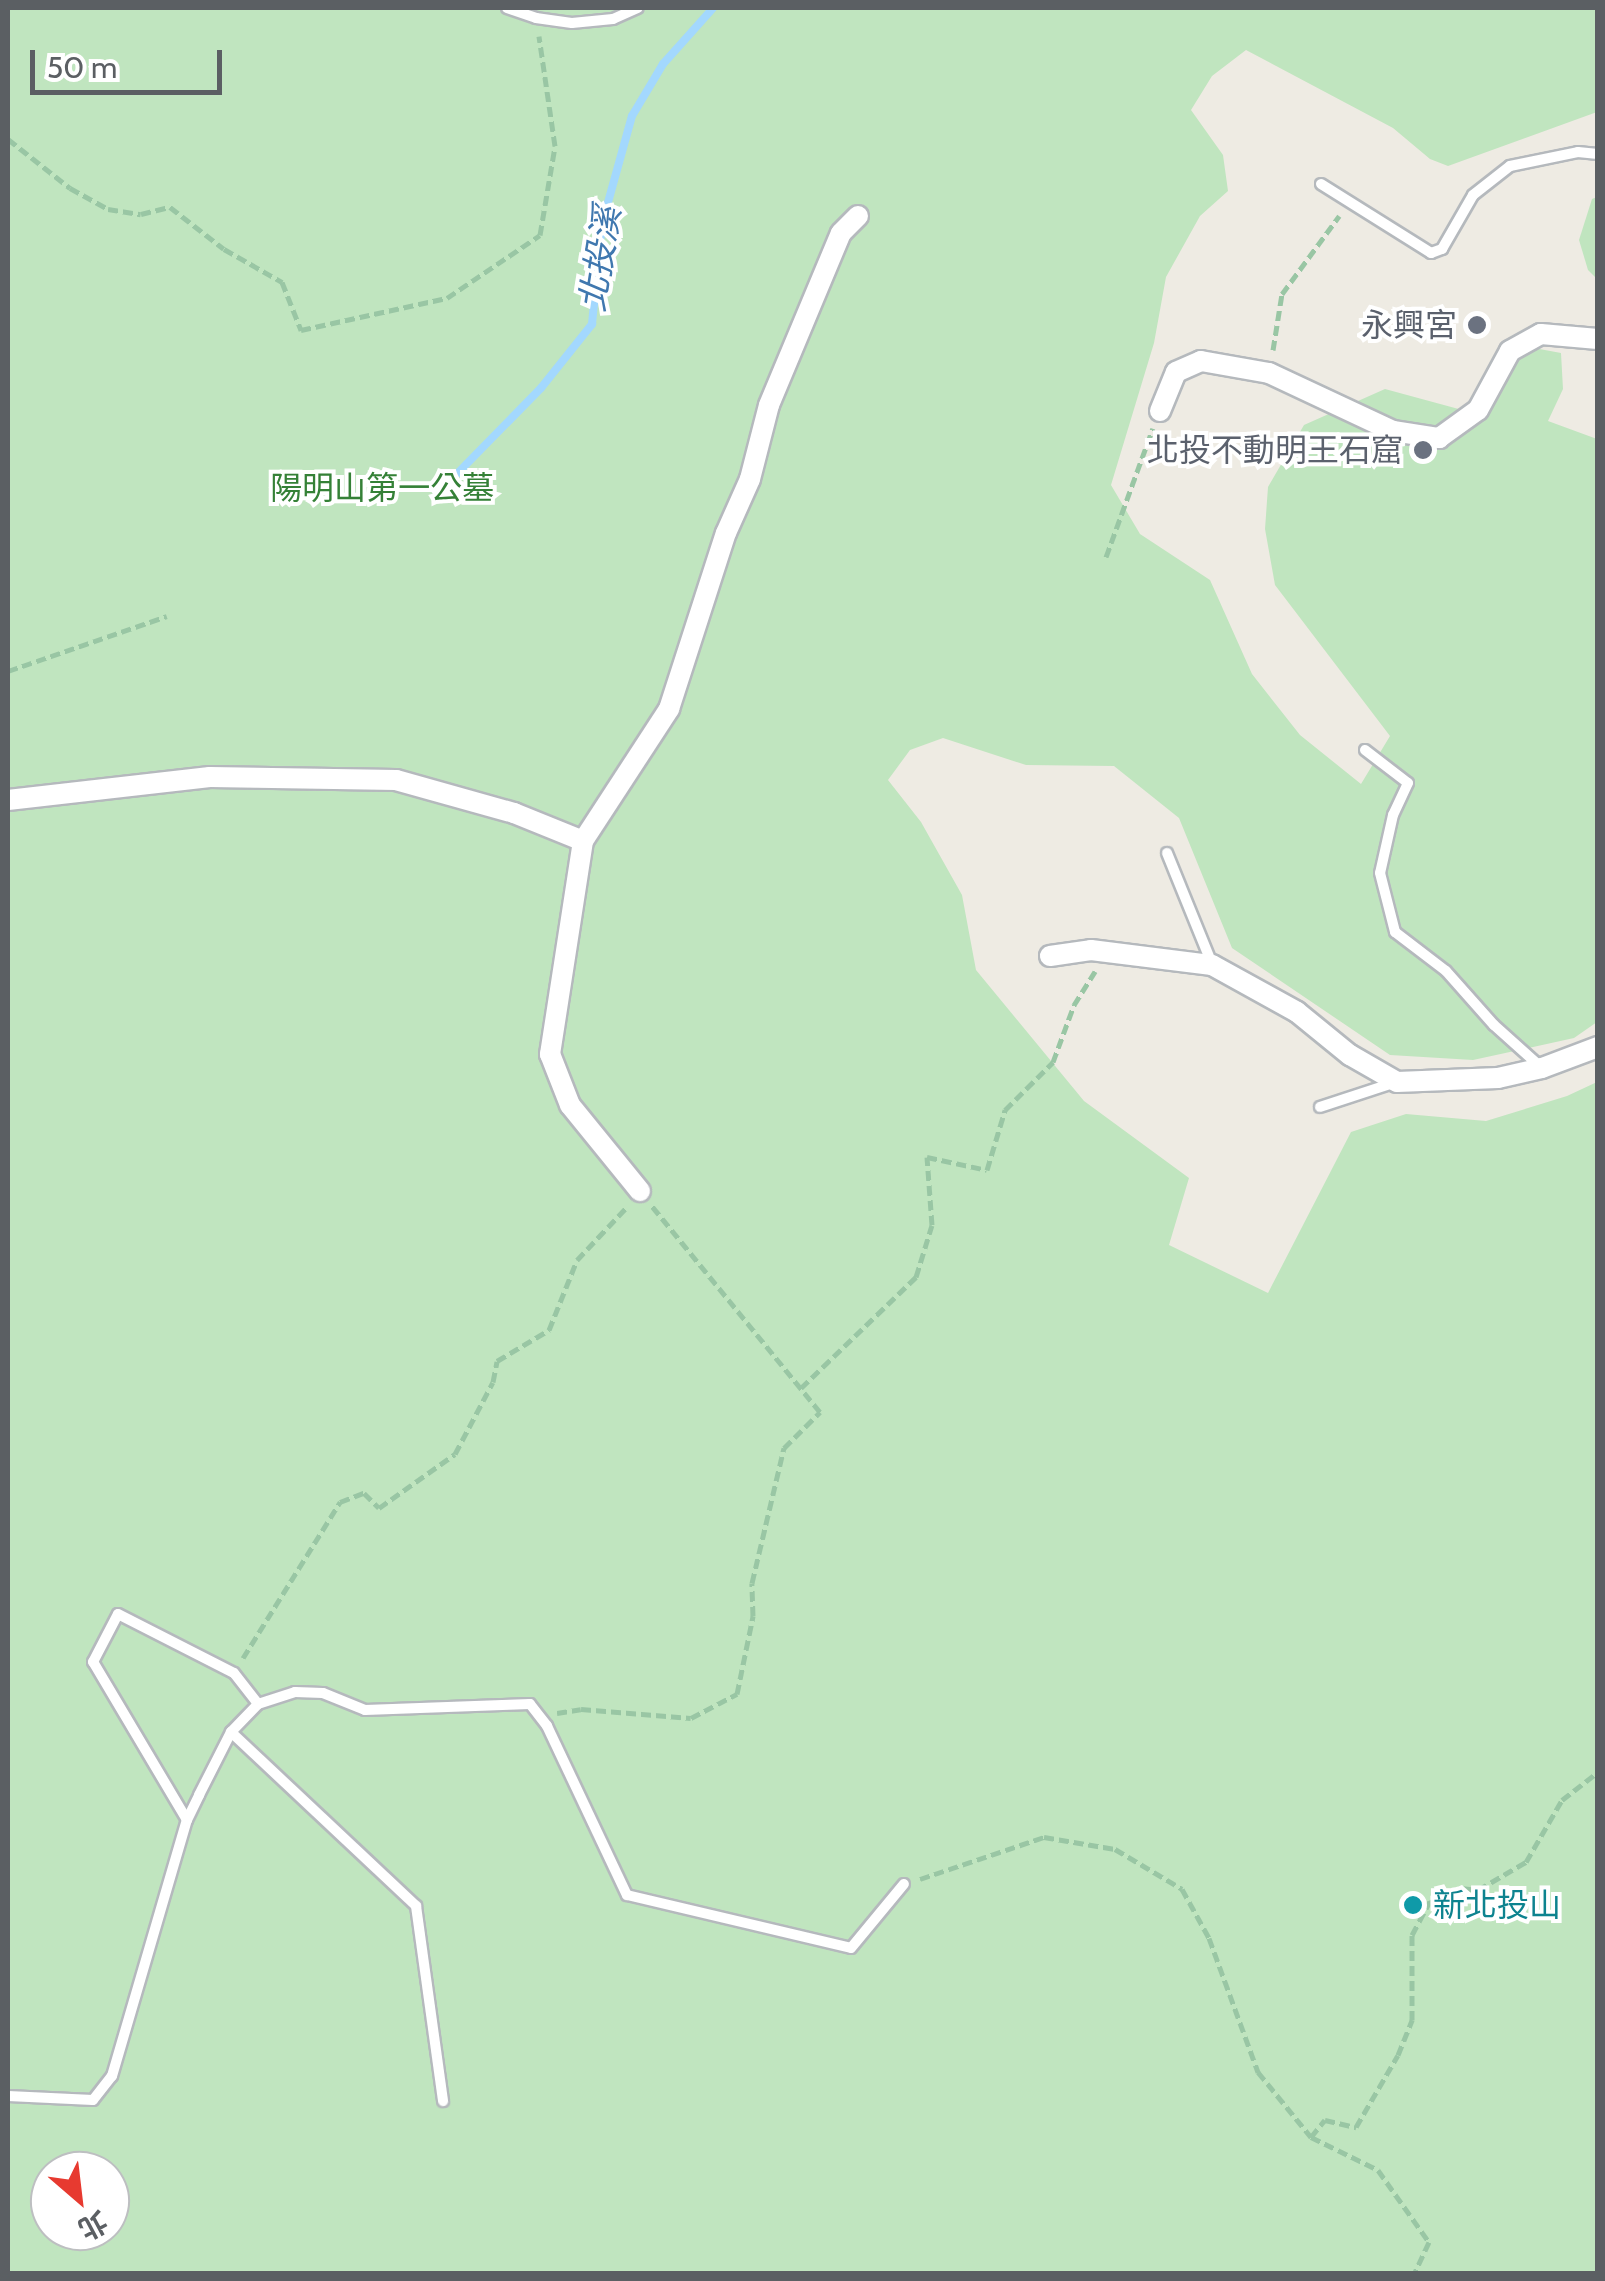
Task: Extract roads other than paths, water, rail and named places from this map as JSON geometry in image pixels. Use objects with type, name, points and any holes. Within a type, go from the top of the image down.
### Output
[{"type":"street","points":[[640,1192],[570,1105],[550,1054],[584,842],[669,709],[726,533],[750,479],[769,405],[841,233],[858,216]]},
{"type":"street","points":[[1160,411],[1176,372],[1201,362],[1269,373],[1393,432],[1439,438],[1478,410],[1510,351],[1541,334],[1598,340]]},
{"type":"street","points":[[8,800],[210,777],[396,780],[514,813],[584,842]]},
{"type":"street","points":[[1050,956],[1107,952],[1212,965],[1297,1012],[1350,1055],[1397,1082],[1460,1081],[1542,1068],[1598,1047]]},
{"type":"lane","points":[[508,8],[536,18],[572,23],[613,19],[638,8]]},
{"type":"lane","points":[[1321,184],[1431,253],[1442,249],[1473,195],[1510,166],[1578,152],[1598,154]]},
{"type":"lane","points":[[1365,750],[1408,782],[1393,815],[1380,873],[1394,932],[1446,972],[1494,1025],[1542,1068]]},
{"type":"lane","points":[[1166,852],[1212,965]]},
{"type":"lane","points":[[1320,1107],[1397,1082]]},
{"type":"lane","points":[[188,1820],[93,1662],[118,1614],[234,1674],[258,1704]]},
{"type":"lane","points":[[8,2096],[93,2100],[112,2076],[188,1820],[232,1732],[258,1704],[295,1692],[323,1693],[365,1710],[530,1704],[540,1716],[627,1895],[851,1948],[904,1884]]},
{"type":"lane","points":[[232,1732],[416,1906],[443,2101]]},
{"type":"waterway","name":"北投溪","points":[[446,485],[541,388],[592,324],[602,224],[632,116],[663,64],[713,8]]},
{"type":"place","name":"永興宮","points":[[1477,325]]},
{"type":"place","name":"北投不動明王石窟","points":[[1423,450]]},
{"type":"place","name":"新北投山","points":[[1413,1905]]},
{"type":"park label","name":"陽明山第一公墓","points":[[382,488]]}]
